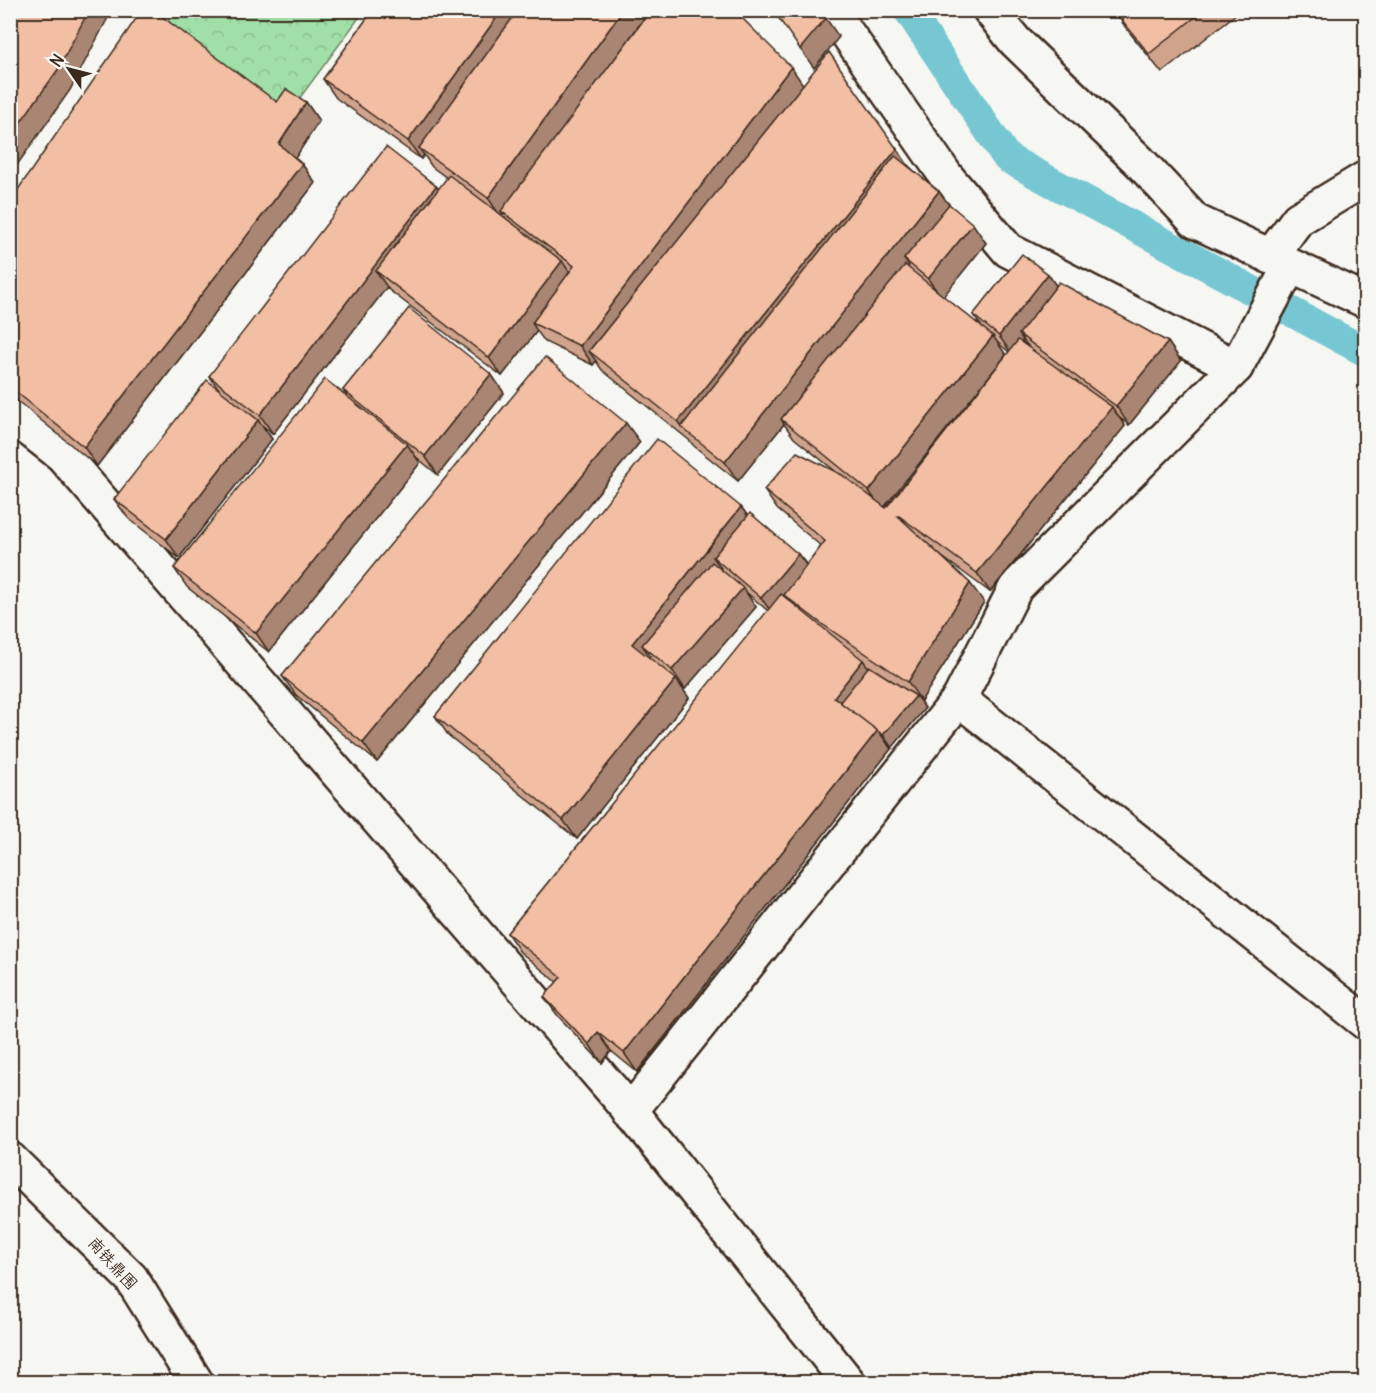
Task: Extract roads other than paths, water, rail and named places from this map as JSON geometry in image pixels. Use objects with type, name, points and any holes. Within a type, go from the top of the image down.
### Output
[{"type":"street","points":[[831,10],[946,176],[1008,250],[1236,367]]},
{"type":"street","points":[[990,10],[1015,41],[1139,161],[1195,221],[1279,271],[1365,301]]},
{"type":"street","points":[[630,1112],[959,699],[1016,587],[1236,367],[1254,333],[1298,219],[1365,178]]},
{"type":"street","points":[[10,414],[62,455],[630,1112],[848,1383]]},
{"type":"street","points":[[959,699],[1365,1023]]},
{"type":"street","name":"南铁鼎围","points":[[10,1159],[131,1278],[196,1383]]},
{"type":"waterway","points":[[908,10],[1007,158],[1366,352]]}]
